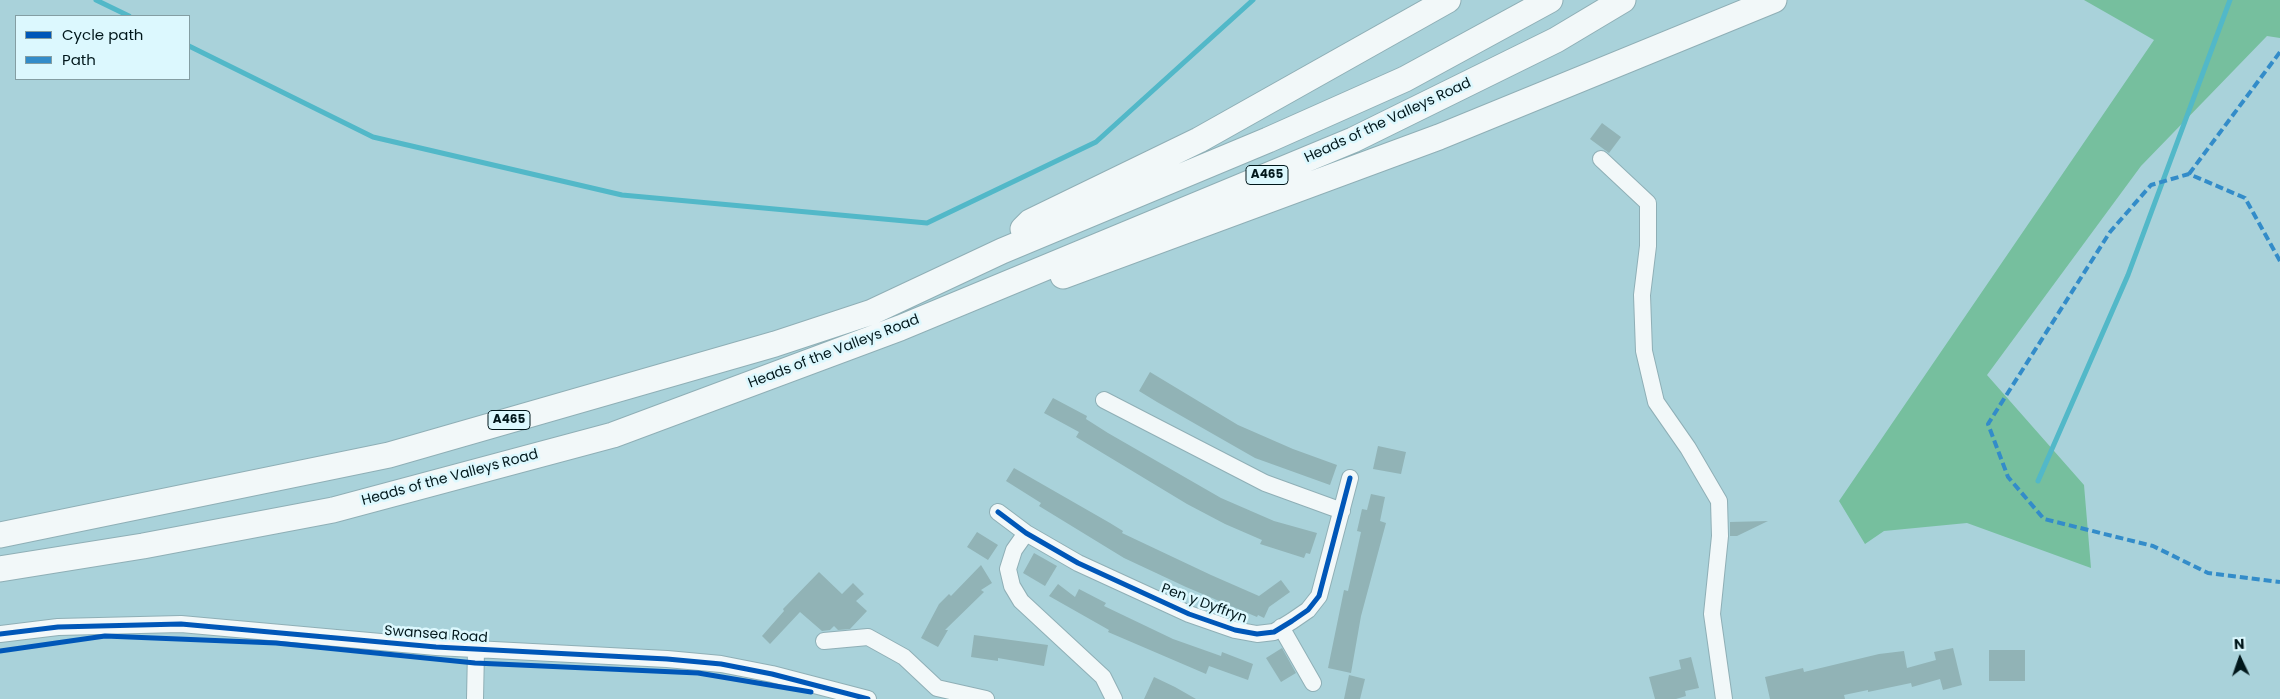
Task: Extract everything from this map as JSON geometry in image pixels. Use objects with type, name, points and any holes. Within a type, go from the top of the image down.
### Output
[{"type":"highway","points":[[1002,251],[1030,222],[1198,140],[1448,0]]},
{"type":"highway","name":"Heads of the Valleys Road","points":[[0,535],[388,455],[775,344],[872,312],[1002,251],[1268,140],[1405,79],[1550,0]]},
{"type":"highway","name":"Heads of the Valleys Road","points":[[0,569],[143,546],[333,510],[603,438],[900,328],[1354,140],[1556,40],[1623,0]]},
{"type":"highway","points":[[900,328],[932,329],[1079,270],[1439,137],[1774,0]]},
{"type":"street","points":[[1601,159],[1648,203],[1648,246],[1642,295],[1644,351],[1656,402],[1688,448],[1719,501],[1720,536],[1712,614],[1724,699]]},
{"type":"street","points":[[1104,400],[1266,484],[1342,511]]},
{"type":"street","name":"Pen y Dyffryn","points":[[998,512],[1026,533],[1078,563],[1189,614],[1235,630],[1256,634],[1274,632],[1308,610],[1319,596],[1350,478]]},
{"type":"street","points":[[1026,533],[1014,550],[1008,569],[1012,586],[1021,601],[1104,677],[1114,699]]},
{"type":"street","name":"Swansea Road","points":[[0,634],[58,627],[181,624],[476,650],[667,658],[720,664],[772,674],[868,699]]},
{"type":"street","points":[[1281,627],[1313,683]]},
{"type":"street","points":[[824,641],[868,637],[904,657],[938,688],[986,699]]},
{"type":"street","points":[[475,699],[476,650]]},
{"type":"green space","points":[[2084,0],[2280,0],[2280,38],[2267,36],[2141,166],[1987,375],[2084,485],[2091,568],[1967,523],[1884,531],[1865,544],[1839,501],[2154,40]]},
{"type":"building","points":[[1602,123],[1621,137],[1609,153],[1590,139]]},
{"type":"building","points":[[1150,372],[1238,425],[1293,449],[1337,465],[1330,485],[1255,458],[1139,391]]},
{"type":"building","points":[[1053,398],[1087,416],[1086,419],[1108,433],[1221,498],[1274,521],[1317,533],[1310,554],[1306,553],[1304,558],[1260,544],[1262,540],[1225,524],[1187,504],[1076,437],[1079,432],[1044,413]]},
{"type":"building","points":[[1378,446],[1406,452],[1401,474],[1373,469]]},
{"type":"building","points":[[1014,468],[1110,523],[1123,531],[1122,533],[1211,575],[1259,596],[1281,580],[1290,592],[1269,607],[1264,618],[1258,615],[1257,617],[1186,587],[1124,558],[1039,506],[1041,503],[1006,481]]},
{"type":"building","points":[[1371,494],[1385,497],[1380,521],[1386,523],[1361,616],[1351,673],[1328,668],[1344,590],[1348,591],[1361,532],[1357,531],[1362,509],[1367,510]]},
{"type":"building","points":[[1768,521],[1737,536],[1730,536],[1730,522]]},
{"type":"building","points":[[977,532],[998,545],[988,560],[967,547]]},
{"type":"building","points":[[1034,553],[1057,566],[1045,586],[1023,573]]},
{"type":"building","points":[[981,565],[992,583],[981,590],[984,592],[945,630],[948,630],[938,647],[921,638],[939,604],[949,594],[951,596]]},
{"type":"building","points":[[819,572],[842,594],[853,583],[864,594],[856,601],[867,611],[850,629],[838,630],[834,626],[830,630],[822,631],[800,612],[770,644],[762,636],[784,611],[783,609]]},
{"type":"building","points":[[1058,584],[1075,597],[1079,589],[1106,603],[1104,606],[1173,639],[1221,656],[1222,652],[1253,664],[1248,680],[1209,666],[1206,674],[1108,632],[1109,630],[1049,596]]},
{"type":"building","points":[[974,635],[1048,645],[1044,666],[998,658],[998,661],[971,657]]},
{"type":"building","points":[[1282,648],[1296,673],[1281,682],[1266,658]]},
{"type":"building","points":[[1953,648],[1962,685],[1943,690],[1940,679],[1912,687],[1911,683],[1844,695],[1845,699],[1770,699],[1765,677],[1803,668],[1804,672],[1879,654],[1904,651],[1907,668],[1936,660],[1934,652]]},
{"type":"building","points":[[1989,650],[2025,650],[2025,681],[1989,681]]},
{"type":"building","points":[[1691,657],[1699,688],[1685,691],[1686,696],[1676,699],[1655,699],[1649,677],[1681,669],[1679,660]]},
{"type":"building","points":[[1349,675],[1365,679],[1360,699],[1344,699]]},
{"type":"building","points":[[1154,677],[1175,687],[1196,699],[1144,699]]},
{"type":"waterway","points":[[96,0],[127,15]]},
{"type":"waterway","points":[[190,46],[373,137],[622,195],[927,223],[1096,142],[1253,0]]},
{"type":"waterway","points":[[2038,481],[2128,275],[2230,0]]},
{"type":"marked path","points":[[2189,174],[2280,52]]},
{"type":"marked path","points":[[2280,261],[2245,198],[2189,174],[2151,185],[2110,232],[1988,424],[2008,477],[2044,519],[2153,546],[2208,573],[2280,582]]},
{"type":"cycle path","points":[[998,512],[1026,533],[1078,563],[1189,614],[1235,630],[1257,634],[1274,632],[1292,621],[1308,610],[1319,596],[1350,478]]},
{"type":"cycle path","points":[[0,634],[58,627],[181,624],[436,647],[667,659],[721,664],[772,674],[868,699]]},
{"type":"cycle path","points":[[0,651],[105,636],[276,643],[475,663],[698,673],[811,692]]}]
